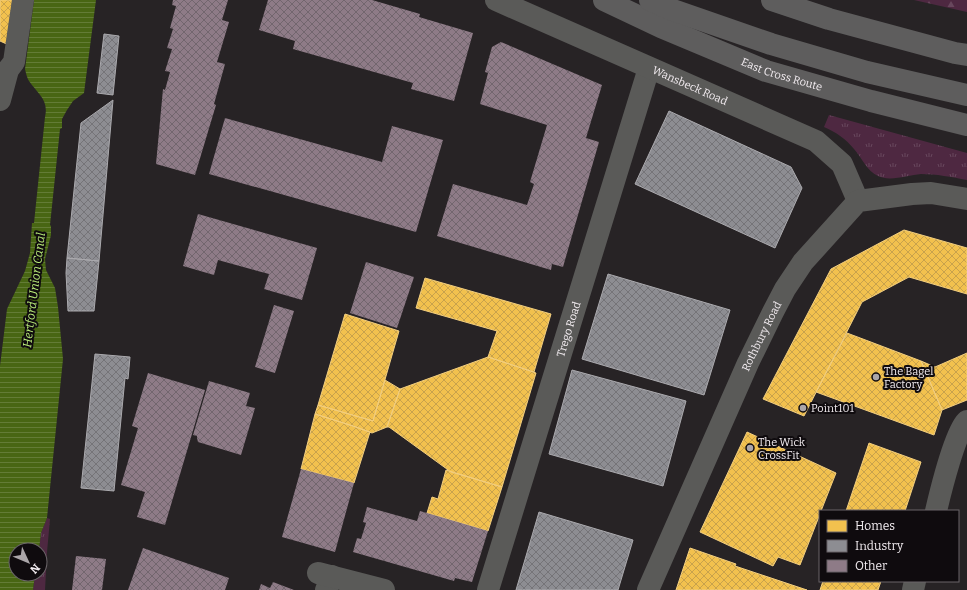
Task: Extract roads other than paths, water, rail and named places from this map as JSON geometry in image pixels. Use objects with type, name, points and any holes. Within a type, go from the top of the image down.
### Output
[{"type":"highway","name":"East Cross Route","points":[[604,0],[766,71],[871,101],[967,125]]},
{"type":"highway","points":[[650,0],[670,9],[771,44],[867,72],[967,95]]},
{"type":"highway","points":[[772,0],[829,19],[967,55]]},
{"type":"street","points":[[0,100],[4,68],[14,62],[23,0]]},
{"type":"street","name":"Wansbeck Road","points":[[496,0],[816,141],[842,164],[858,201]]},
{"type":"street","name":"Trego Road","points":[[488,590],[649,68]]},
{"type":"street","points":[[858,201],[931,193],[967,199]]},
{"type":"street","name":"Rothbury Road","points":[[648,590],[748,363],[782,294],[803,262],[858,201]]},
{"type":"street","points":[[936,510],[955,443],[967,421]]},
{"type":"street","points":[[325,580],[384,590]]},
{"type":"water","name":"Hertford Union Canal","points":[[34,0],[96,0],[84,93],[73,101],[67,110],[62,119],[62,128],[60,129],[50,225],[51,235],[45,259],[46,270],[55,288],[63,359],[47,518],[41,533],[40,542],[8,542],[8,582],[34,582],[33,590],[0,590],[0,366],[7,309],[25,271],[30,253],[32,223],[34,223],[46,111],[42,98],[29,81],[25,69]]},
{"type":"place","name":"The Bagel Factory","points":[[876,377]]},
{"type":"place","name":"Point101","points":[[803,408]]},
{"type":"place","name":"The Wick CrossFit","points":[[750,448]]}]
